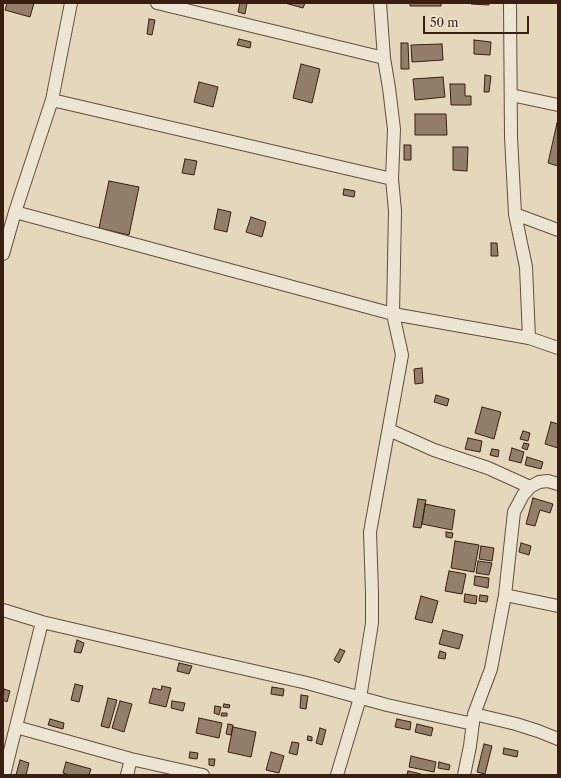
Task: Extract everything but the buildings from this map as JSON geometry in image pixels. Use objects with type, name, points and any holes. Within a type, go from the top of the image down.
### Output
[{"type":"street","points":[[3,254],[52,100],[71,3]]},
{"type":"street","points":[[157,3],[384,58]]},
{"type":"street","points":[[337,775],[360,698],[372,623],[370,532],[402,355],[393,314],[395,212],[392,179],[394,129],[384,58],[380,3]]},
{"type":"street","points":[[510,3],[511,137],[514,214],[526,267],[528,338]]},
{"type":"street","points":[[511,95],[558,105]]},
{"type":"street","points":[[52,100],[392,179]]},
{"type":"street","points":[[16,212],[393,314],[528,338],[558,348]]},
{"type":"street","points":[[514,214],[558,230]]},
{"type":"street","points":[[389,430],[434,450],[488,468],[530,487]]},
{"type":"street","points":[[464,775],[470,746],[473,719],[490,669],[505,595],[514,512],[523,495],[530,487],[539,482],[558,484]]},
{"type":"street","points":[[505,595],[558,606]]},
{"type":"street","points":[[3,610],[42,622],[307,683],[387,705],[473,719],[516,724],[558,739]]},
{"type":"street","points":[[4,775],[42,622]]},
{"type":"street","points":[[16,727],[131,759],[203,775]]},
{"type":"street","points":[[127,775],[131,759]]}]
